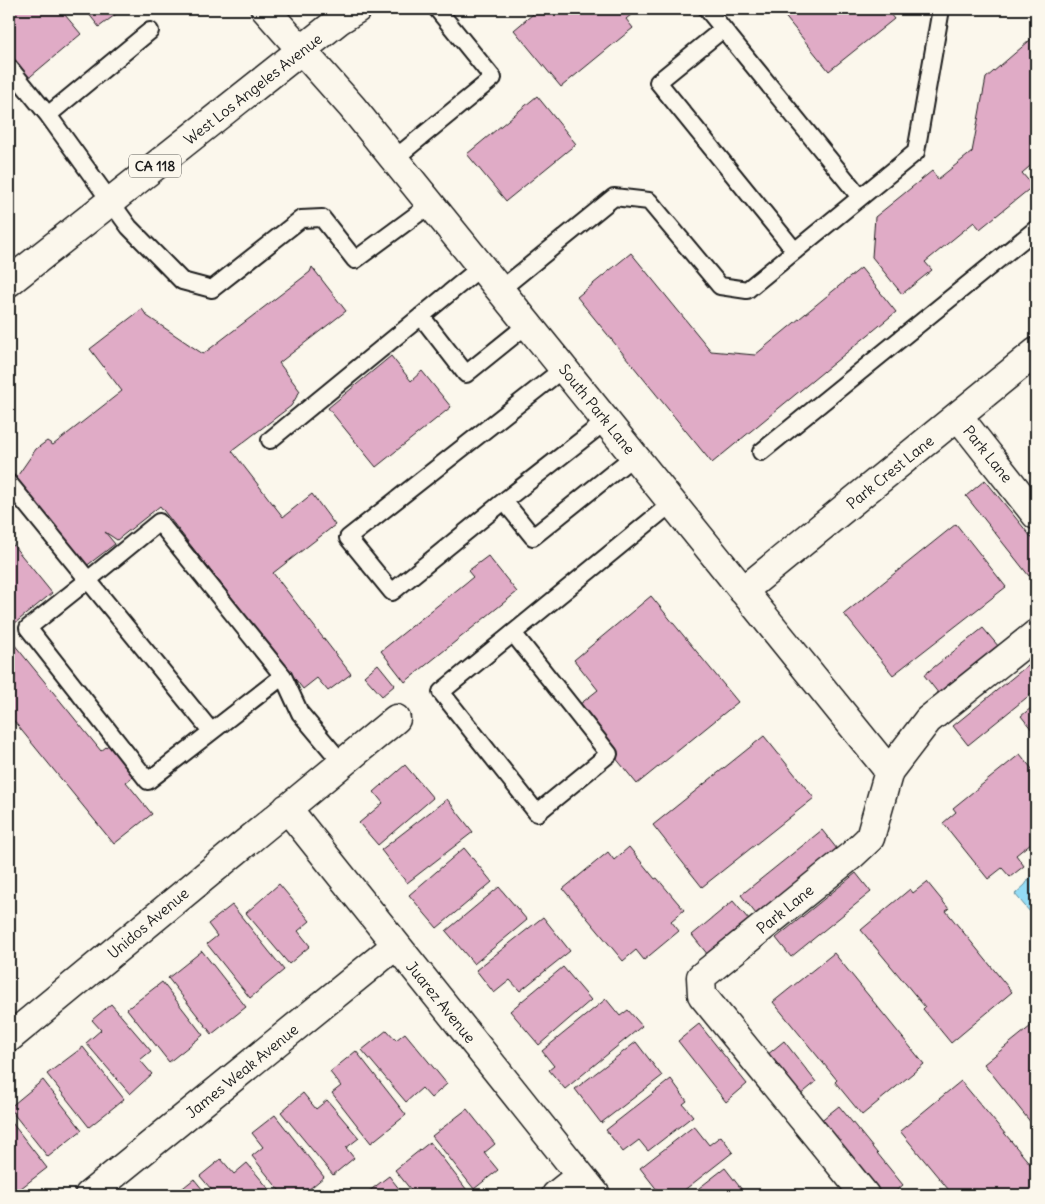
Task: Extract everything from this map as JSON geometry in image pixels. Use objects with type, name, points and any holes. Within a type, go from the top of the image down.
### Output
[{"type":"street","name":"South Park Lane","points":[[265,9],[352,107],[889,771]]},
{"type":"street","name":"West Los Angeles Avenue","points":[[9,282],[357,9]]},
{"type":"street","name":"Park Crest Lane","points":[[743,591],[1036,352]]},
{"type":"street","name":"Park Lane","points":[[958,416],[1036,515]]},
{"type":"street","name":"Park Lane","points":[[865,1195],[702,995],[702,977],[852,855],[870,838],[889,771],[928,720],[1036,634]]},
{"type":"street","name":"Unidos Avenue","points":[[9,1038],[396,719]]},
{"type":"street","name":"Juarez Avenue","points":[[287,808],[588,1186]]},
{"type":"street","name":"James Weak Avenue","points":[[89,1195],[395,946]]},
{"type":"street","points":[[556,1195],[588,1186]]},
{"type":"lane","points":[[394,159],[493,78],[437,9]]},
{"type":"lane","points":[[707,9],[860,197]]},
{"type":"lane","points":[[500,290],[614,197],[649,201],[720,286],[747,290],[916,152],[941,9]]},
{"type":"lane","points":[[724,29],[658,82],[795,251]]},
{"type":"lane","points":[[48,115],[150,31]]},
{"type":"lane","points":[[9,68],[48,115],[129,227],[182,281],[212,289],[301,219],[322,218],[355,260],[430,204]]},
{"type":"lane","points":[[761,452],[1036,229]]},
{"type":"lane","points":[[270,440],[482,267]]},
{"type":"lane","points":[[421,316],[466,374],[528,324]]},
{"type":"lane","points":[[564,368],[348,538],[392,592],[606,421]]},
{"type":"lane","points":[[504,501],[533,537],[634,456]]},
{"type":"lane","points":[[9,483],[211,731]]},
{"type":"lane","points":[[513,633],[609,754],[537,813],[441,692],[513,633],[672,503]]},
{"type":"lane","points":[[283,676],[148,781],[28,628],[159,522],[283,676],[300,713],[342,763]]},
{"type":"water","points":[[1036,873],[1036,907],[1030,912],[1015,894],[1025,885],[1032,874]]},
{"type":"building","points":[[9,9],[60,9],[81,34],[25,81],[9,62]]},
{"type":"building","points":[[85,9],[123,9],[99,27]]},
{"type":"building","points":[[539,9],[638,9],[626,19],[633,28],[561,87],[514,30]]},
{"type":"building","points":[[779,9],[886,9],[894,19],[829,71]]},
{"type":"building","points":[[1036,35],[1036,161],[1022,173],[1033,186],[980,229],[974,222],[925,262],[932,270],[902,294],[872,257],[875,217],[932,171],[938,179],[972,152],[986,78]]},
{"type":"building","points":[[537,96],[576,144],[506,201],[467,154]]},
{"type":"building","points":[[631,253],[711,351],[755,355],[861,268],[896,312],[712,463],[577,297]]},
{"type":"building","points":[[312,267],[346,311],[279,363],[300,391],[291,406],[232,451],[283,517],[312,494],[335,525],[273,573],[351,674],[328,691],[317,678],[303,689],[160,506],[117,540],[105,532],[115,544],[85,567],[16,478],[36,449],[47,441],[53,445],[122,391],[90,349],[142,309],[147,316],[203,354],[310,272]]},
{"type":"building","points":[[391,356],[411,381],[422,371],[451,407],[376,467],[328,408]]},
{"type":"building","points":[[1036,475],[1036,488],[1030,480]]},
{"type":"building","points":[[985,480],[1036,543],[1036,570],[1029,576],[966,496]]},
{"type":"building","points":[[956,524],[1006,587],[893,675],[844,614]]},
{"type":"building","points":[[9,540],[52,593],[9,628]]},
{"type":"building","points":[[488,556],[517,592],[405,682],[381,651],[473,577],[468,571]]},
{"type":"building","points":[[651,596],[738,702],[637,784],[575,708],[598,690],[574,660]]},
{"type":"building","points":[[983,628],[999,647],[939,694],[924,675]]},
{"type":"building","points":[[9,638],[101,751],[111,743],[136,774],[126,782],[152,814],[114,844],[9,715]]},
{"type":"building","points":[[1033,661],[1036,665],[1036,690],[968,745],[953,726]]},
{"type":"building","points":[[378,664],[395,685],[382,696],[364,676]]},
{"type":"building","points":[[1036,704],[1036,735],[1021,716]]},
{"type":"building","points":[[764,736],[814,798],[702,887],[653,825]]},
{"type":"building","points":[[1020,754],[1036,774],[1036,839],[1016,855],[1024,866],[1010,877],[1002,868],[988,879],[943,823],[956,812],[953,808]]},
{"type":"building","points":[[405,765],[433,798],[378,845],[359,823],[383,803],[374,792]]},
{"type":"building","points":[[447,799],[473,832],[407,883],[381,850]]},
{"type":"building","points":[[822,830],[837,849],[756,914],[741,895]]},
{"type":"building","points":[[629,847],[684,910],[671,921],[679,931],[644,960],[636,950],[623,961],[563,889],[608,852],[614,860]]},
{"type":"building","points":[[464,848],[492,882],[437,928],[409,895]]},
{"type":"building","points":[[856,873],[871,892],[791,957],[776,938]]},
{"type":"building","points":[[927,882],[949,909],[946,911],[1012,992],[951,1043],[923,1009],[925,1007],[861,930],[910,889],[913,893]]},
{"type":"building","points":[[279,884],[310,921],[298,931],[310,946],[289,964],[246,913]]},
{"type":"building","points":[[499,887],[527,920],[474,964],[446,931]]},
{"type":"building","points":[[733,901],[750,921],[708,955],[692,935]]},
{"type":"building","points":[[232,905],[284,970],[250,998],[207,944],[217,936],[208,924]]},
{"type":"building","points":[[543,917],[570,951],[520,991],[510,980],[494,993],[476,970]]},
{"type":"building","points":[[202,951],[246,1007],[212,1034],[168,978]]},
{"type":"building","points":[[834,953],[924,1064],[862,1115],[835,1082],[837,1080],[773,1002]]},
{"type":"building","points":[[563,967],[591,1000],[539,1045],[510,1011]]},
{"type":"building","points":[[162,982],[203,1035],[169,1062],[127,1009]]},
{"type":"building","points":[[606,999],[620,1016],[628,1010],[642,1026],[565,1089],[549,1070],[554,1066],[542,1051]]},
{"type":"building","points":[[111,1004],[151,1051],[140,1060],[152,1074],[130,1094],[86,1043],[101,1030],[92,1020]]},
{"type":"building","points":[[1036,1022],[1036,1129],[984,1064]]},
{"type":"building","points":[[699,1024],[747,1084],[726,1102],[678,1041]]},
{"type":"building","points":[[387,1030],[396,1040],[405,1033],[447,1084],[431,1098],[422,1088],[406,1102],[362,1050]]},
{"type":"building","points":[[784,1041],[816,1082],[799,1096],[767,1055]]},
{"type":"building","points":[[636,1042],[662,1076],[601,1123],[575,1089]]},
{"type":"building","points":[[83,1047],[124,1099],[89,1127],[47,1074]]},
{"type":"building","points":[[356,1051],[406,1115],[371,1143],[332,1093],[341,1086],[330,1072]]},
{"type":"building","points":[[671,1079],[687,1101],[683,1104],[693,1116],[648,1151],[639,1140],[623,1152],[606,1130]]},
{"type":"building","points":[[43,1080],[82,1130],[48,1157],[9,1108]]},
{"type":"building","points":[[961,1081],[1036,1171],[1036,1195],[953,1195],[900,1131]]},
{"type":"building","points":[[303,1093],[316,1109],[327,1100],[359,1138],[346,1148],[354,1158],[333,1175],[281,1112]]},
{"type":"building","points":[[839,1106],[903,1185],[891,1195],[878,1195],[819,1122]]},
{"type":"building","points":[[467,1109],[495,1144],[484,1153],[498,1170],[474,1189],[432,1136]]},
{"type":"building","points":[[275,1115],[324,1177],[302,1195],[283,1195],[252,1156],[263,1147],[252,1133]]},
{"type":"building","points":[[9,1119],[47,1168],[12,1195],[9,1191]]},
{"type":"building","points":[[694,1126],[709,1145],[721,1136],[733,1152],[678,1195],[661,1195],[640,1168]]},
{"type":"building","points":[[430,1142],[469,1195],[415,1195],[395,1170]]},
{"type":"building","points":[[221,1159],[234,1174],[247,1163],[274,1195],[216,1195],[200,1176]]},
{"type":"building","points":[[725,1168],[746,1195],[690,1195]]},
{"type":"building","points":[[389,1176],[404,1195],[364,1195]]},
{"type":"building","points":[[194,1179],[207,1195],[174,1195]]}]
